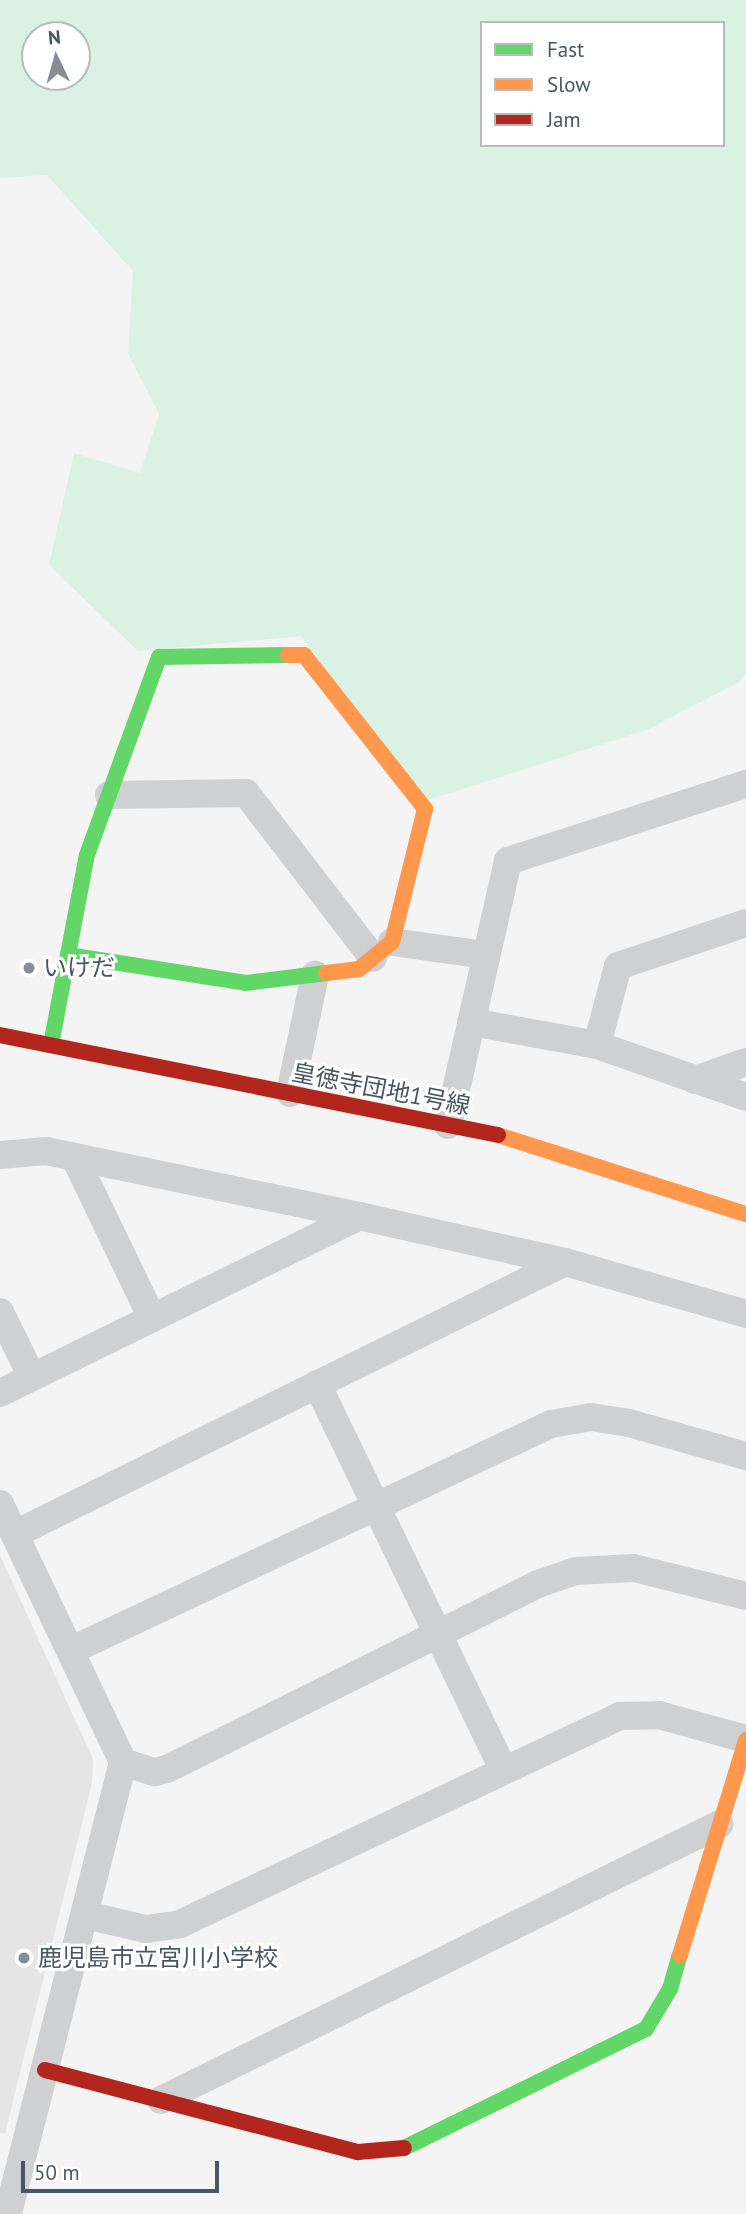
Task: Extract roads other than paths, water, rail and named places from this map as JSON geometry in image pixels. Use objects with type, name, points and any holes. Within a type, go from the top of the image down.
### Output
[{"type":"street","points":[[51,1045],[68,955],[87,855],[159,657],[304,655],[425,809],[383,950],[359,969],[246,983],[68,955]]},
{"type":"street","points":[[448,1125],[508,861],[746,784]]},
{"type":"street","points":[[109,795],[246,793],[383,950],[486,955]]},
{"type":"street","points":[[597,1045],[618,966],[746,923]]},
{"type":"street","points":[[290,1093],[315,975]]},
{"type":"street","points":[[471,1022],[597,1045],[746,1097]]},
{"type":"street","name":"皇徳寺団地1号線","points":[[0,1035],[448,1125],[561,1152],[746,1214]]},
{"type":"street","points":[[695,1080],[746,1062]]},
{"type":"street","points":[[0,1155],[46,1151],[359,1216],[565,1262],[746,1314]]},
{"type":"street","points":[[75,1158],[152,1318]]},
{"type":"street","points":[[0,1393],[359,1216]]},
{"type":"street","points":[[15,1534],[565,1262]]},
{"type":"street","points":[[0,1312],[32,1377]]},
{"type":"street","points":[[317,1384],[502,1769]]},
{"type":"street","points":[[72,1650],[551,1424],[591,1417],[746,1456]]},
{"type":"street","points":[[0,1504],[72,1650],[123,1762],[8,2214]]},
{"type":"street","points":[[123,1762],[154,1772],[167,1769],[538,1584],[576,1571],[634,1568],[746,1596]]},
{"type":"street","points":[[45,2070],[358,2152],[411,2147],[646,2029],[670,1989],[746,1739],[639,1713],[602,1721],[180,1924],[145,1929],[85,1915]]},
{"type":"street","points":[[161,2100],[720,1824]]},
{"type":"place","name":"いけだ","points":[[29,968]]},
{"type":"place","name":"鹿児島市立宮川小学校","points":[[24,1958]]}]
